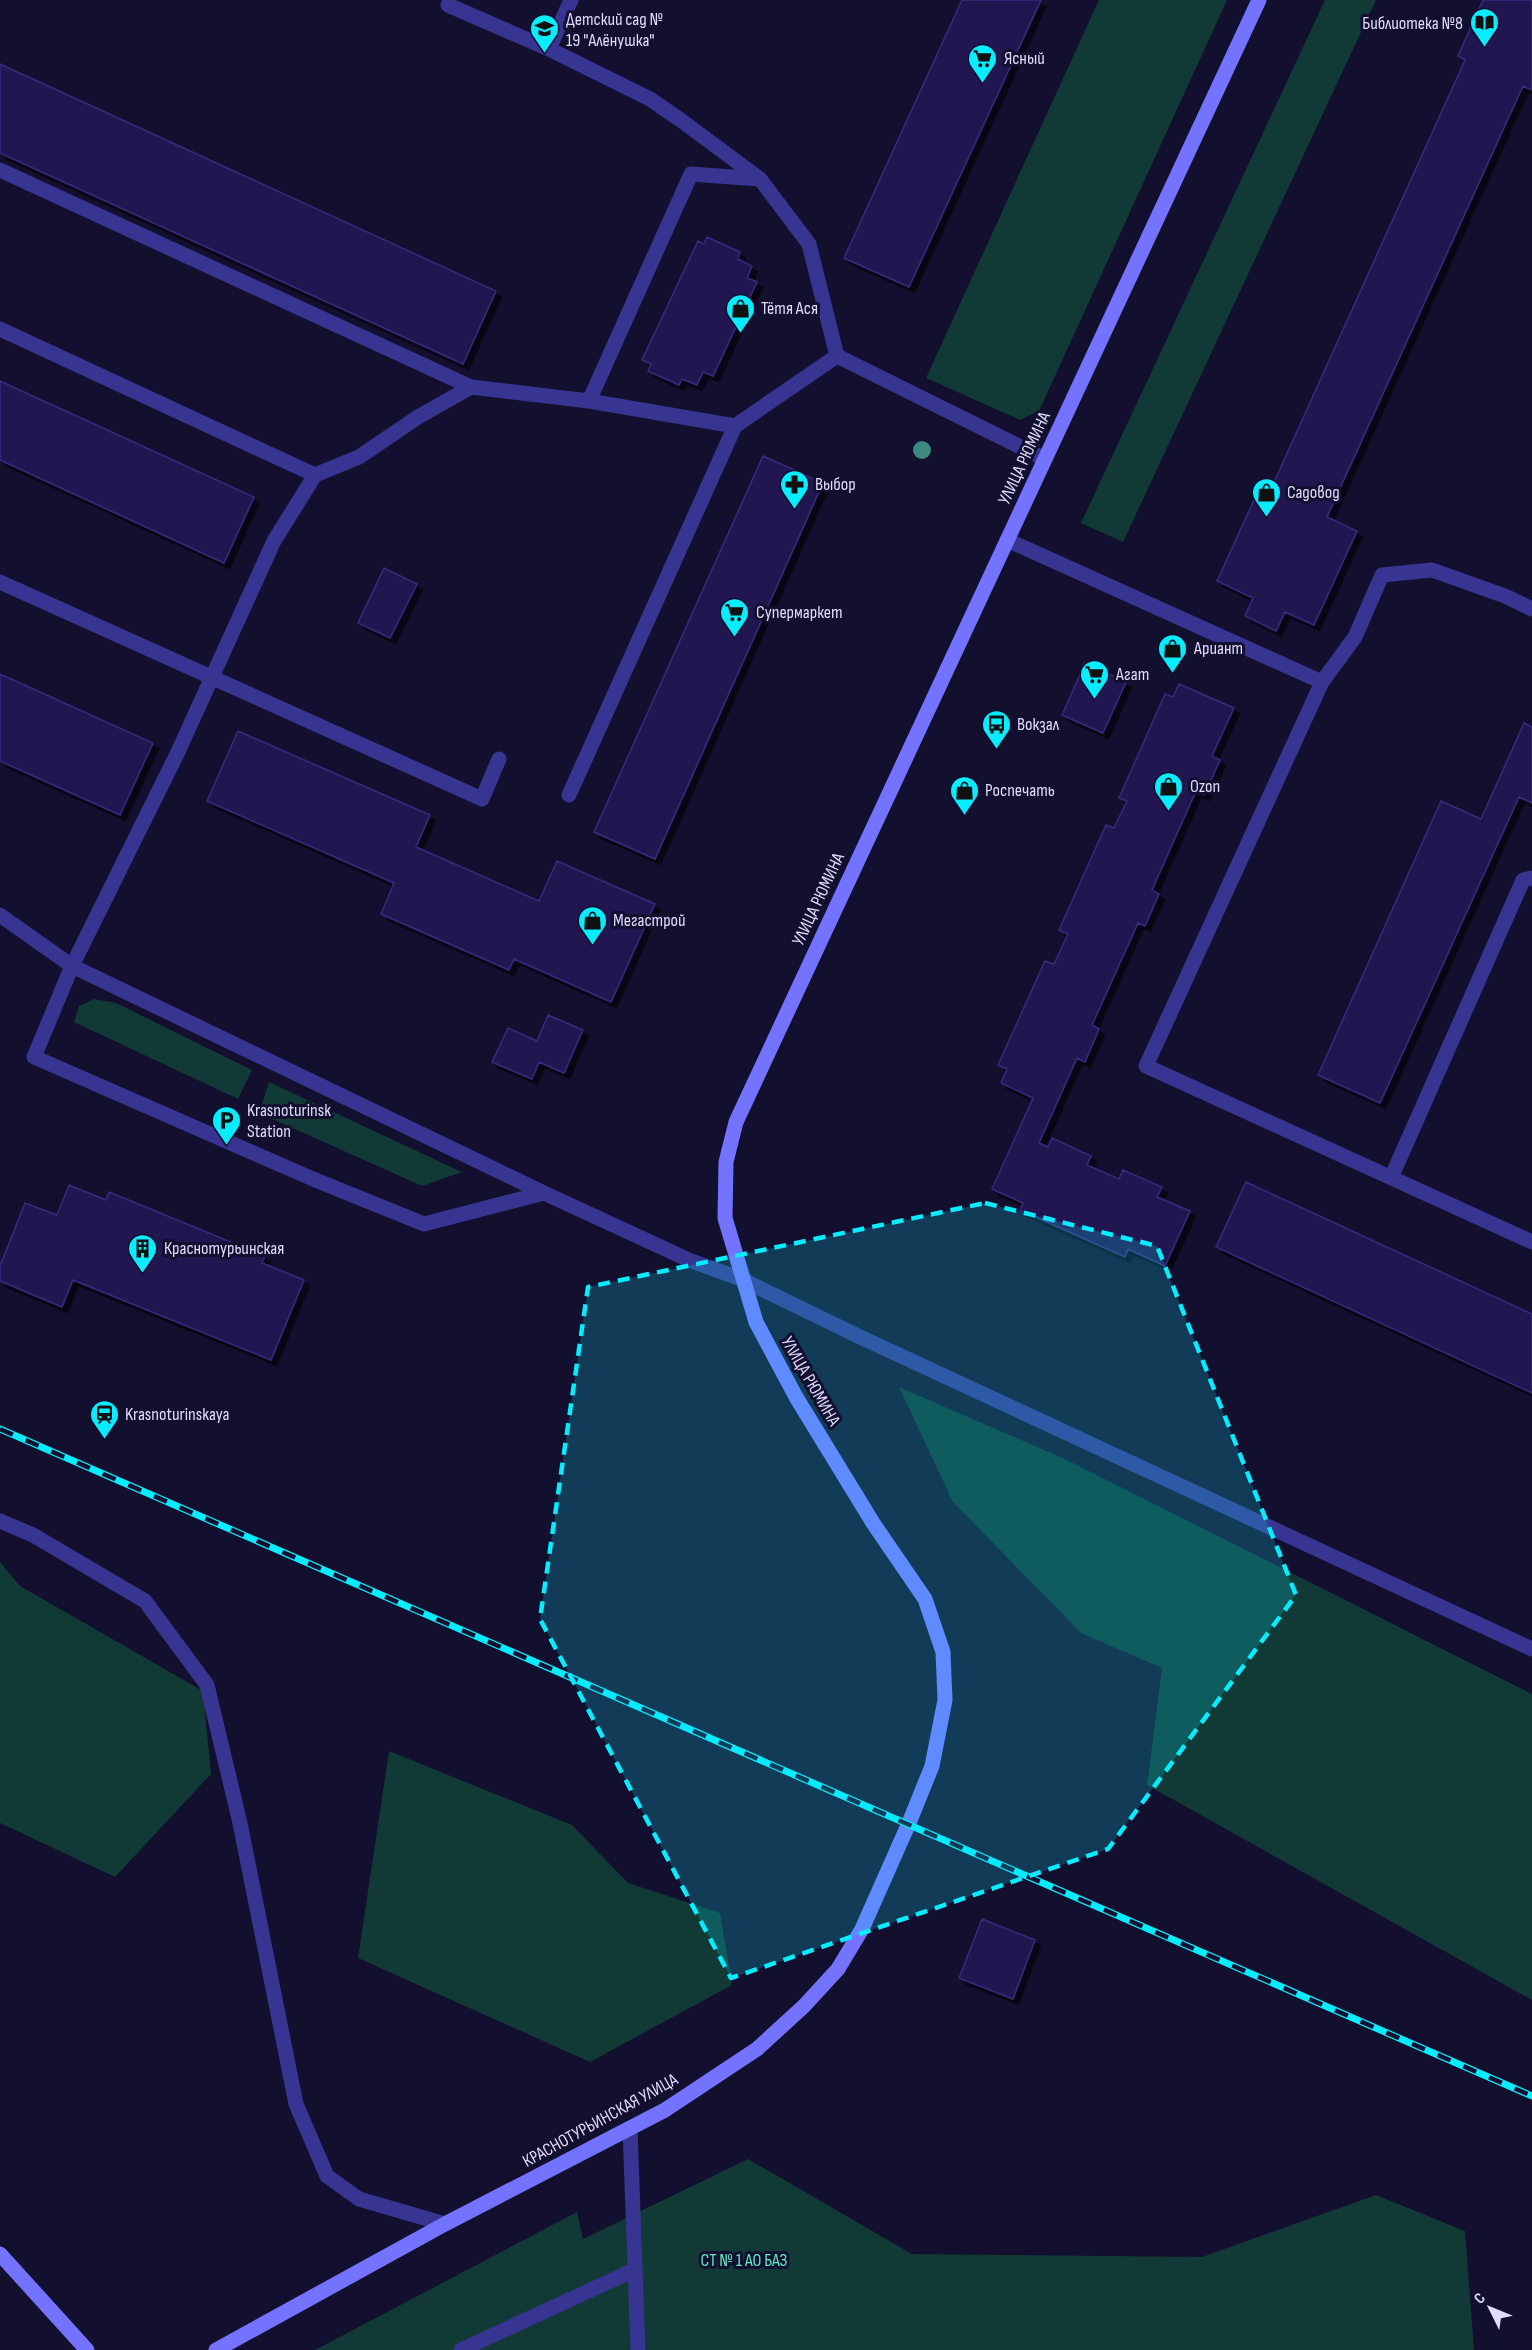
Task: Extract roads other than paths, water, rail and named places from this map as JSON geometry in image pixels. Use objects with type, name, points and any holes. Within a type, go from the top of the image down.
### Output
[{"type":"main road","name":"УЛИЦА РЮМИНА","points":[[909,1823],[932,1766],[945,1700],[943,1652],[925,1599],[873,1523],[796,1397],[756,1322],[741,1279],[725,1218],[726,1162],[736,1122],[1259,0]]},
{"type":"main road","name":"КРАСНОТУРЬИНСКАЯ УЛИЦА","points":[[216,2350],[445,2224],[665,2110],[757,2049],[804,2006],[838,1968],[862,1929],[909,1823]]},
{"type":"main road","points":[[0,2254],[87,2350]]},
{"type":"street","points":[[549,49],[571,0]]},
{"type":"street","points":[[448,5],[549,49],[650,99],[682,120],[760,180],[809,244],[837,356],[1045,459]]},
{"type":"street","points":[[0,170],[471,387],[589,401],[735,426]]},
{"type":"street","points":[[589,401],[691,174],[760,180]]},
{"type":"street","points":[[0,329],[315,475]]},
{"type":"street","points":[[569,795],[735,426],[837,356]]},
{"type":"street","points":[[471,387],[418,417],[359,457],[315,475],[274,541],[177,754],[72,966],[34,1057],[313,1179],[424,1224],[544,1193]]},
{"type":"street","points":[[1007,540],[1322,682]]},
{"type":"street","points":[[1532,609],[1505,596],[1432,570],[1382,575],[1355,637],[1322,682],[1146,1066],[1532,1242]]},
{"type":"street","points":[[0,582],[482,799],[499,759]]},
{"type":"street","points":[[1391,1178],[1523,880],[1532,879]]},
{"type":"street","points":[[0,915],[72,966],[544,1193],[689,1260],[741,1279],[858,1336],[1532,1649]]},
{"type":"street","points":[[0,1521],[33,1535],[145,1601],[207,1685],[240,1823],[296,2104],[327,2176],[359,2199],[445,2224]]},
{"type":"street","points":[[630,2129],[638,2350]]},
{"type":"street","points":[[461,2350],[634,2270]]},
{"type":"railway","points":[[0,1429],[1532,2096]]},
{"type":"place","name":"Библиотека №8","points":[[1484,48]]},
{"type":"place","name":"Детский сад № 19 \"Алёнушка\"","points":[[545,54]]},
{"type":"place","name":"Ясный","points":[[983,84]]},
{"type":"place","name":"Тётя Ася","points":[[740,334]]},
{"type":"place","name":"Выбор","points":[[794,510]]},
{"type":"place","name":"Садовод","points":[[1266,518]]},
{"type":"place","name":"Супермаркет","points":[[735,638]]},
{"type":"place","name":"Ариант","points":[[1173,674]]},
{"type":"place","name":"Агат","points":[[1095,700]]},
{"type":"place","name":"Вокзал","points":[[996,750]]},
{"type":"place","name":"Ozon","points":[[1169,812]]},
{"type":"place","name":"Роспечать","points":[[964,816]]},
{"type":"place","name":"Мегастрой","points":[[592,946]]},
{"type":"place","name":"Krasnoturinsk Station","points":[[226,1146]]},
{"type":"place","name":"Краснотурьинская","points":[[143,1274]]},
{"type":"place","name":"Krasnoturinskaya","points":[[104,1440]]},
{"type":"park label","name":"СТ № 1 АО БАЗ","points":[[744,2260]]}]
